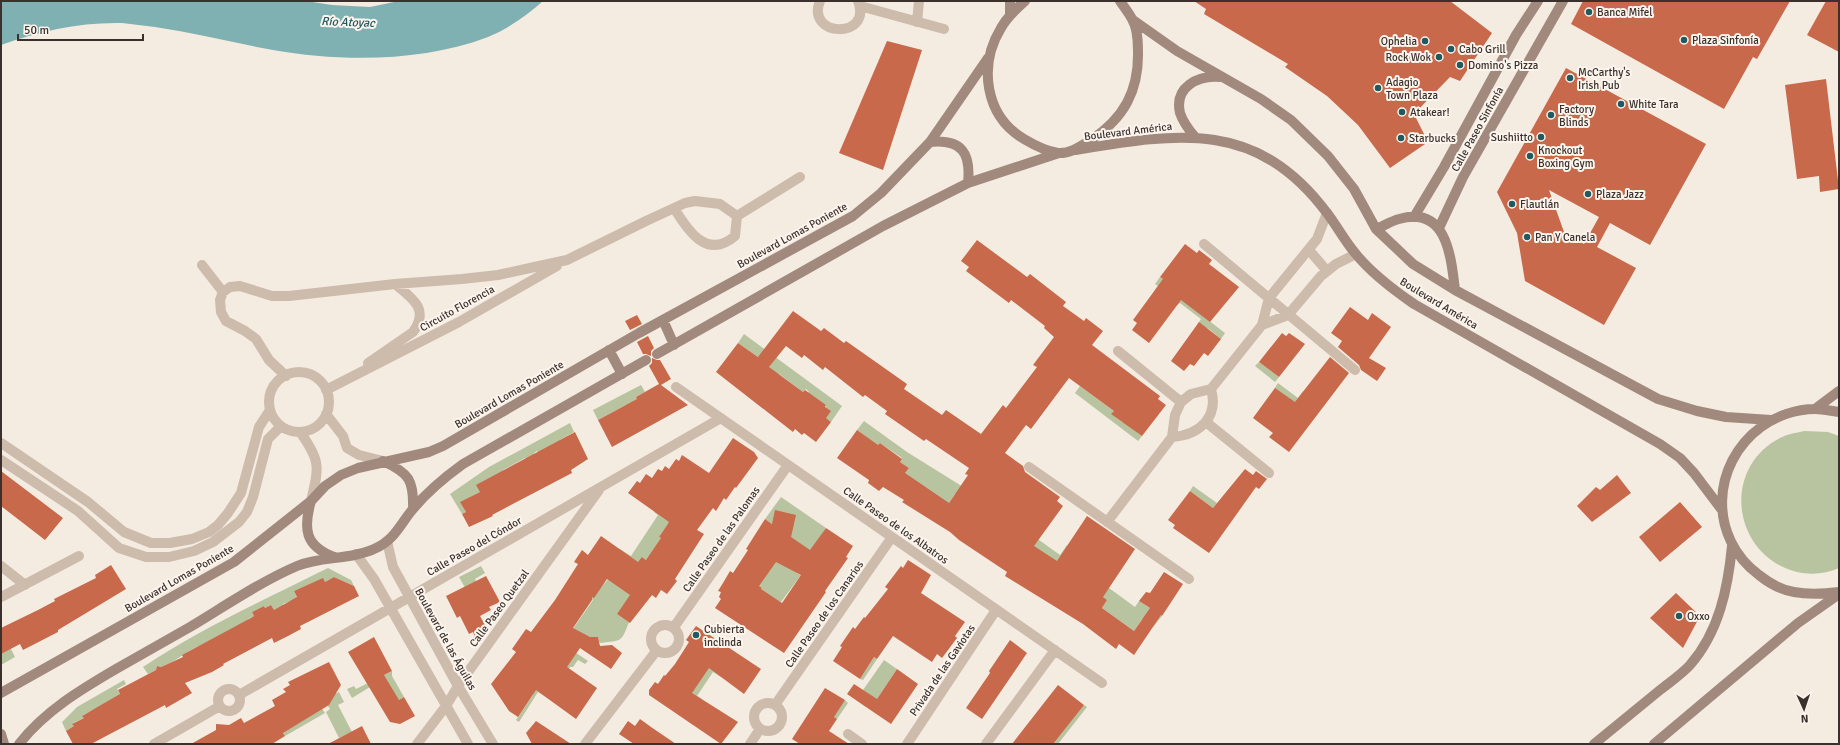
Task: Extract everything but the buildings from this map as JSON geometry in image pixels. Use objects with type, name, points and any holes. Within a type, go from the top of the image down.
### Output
[{"type":"street","points":[[917,22],[919,1]]},
{"type":"street","points":[[1010,1],[1010,15]]},
{"type":"street","points":[[1025,1],[1010,15],[1000,28],[988,58],[991,100],[997,114],[1018,136],[1037,146],[1059,153]]},
{"type":"street","points":[[1076,150],[1098,136],[1118,117],[1135,88],[1139,69],[1138,44],[1133,20],[1120,1]]},
{"type":"street","name":"Calle Paseo Sinfonía","points":[[1414,217],[1444,167],[1516,35],[1538,1]]},
{"type":"street","name":"Calle Paseo Sinfonía","points":[[1439,228],[1463,177],[1563,1]]},
{"type":"street","points":[[819,2],[820,17],[823,23],[835,30],[848,28],[858,19],[859,3],[944,30]]},
{"type":"street","name":"Boulevard América","points":[[1133,20],[1176,51],[1261,100],[1290,120],[1328,156],[1354,189],[1376,229],[1413,264],[1455,290],[1658,399],[1726,417],[1771,420]]},
{"type":"street","name":"Boulevard Lomas Poniente","points":[[1,693],[234,562],[311,501],[325,486],[341,476],[358,468],[383,461],[422,454],[443,446],[609,350],[853,216],[881,193],[930,142],[988,58]]},
{"type":"street","points":[[1195,137],[1181,113],[1180,102],[1182,94],[1188,85],[1196,80],[1211,76],[1220,77]]},
{"type":"street","name":"Boulevard América","points":[[1059,153],[1140,139],[1195,137],[1226,141],[1249,149],[1273,162],[1292,175],[1327,213],[1356,254],[1392,289],[1414,304],[1660,444],[1680,458],[1694,473],[1722,510]]},
{"type":"street","points":[[930,142],[945,141],[959,146],[964,153],[968,165],[968,183]]},
{"type":"street","points":[[657,354],[883,226],[968,183],[1059,153]]},
{"type":"street","points":[[674,208],[695,236],[706,244],[717,246],[727,243],[735,236],[737,216],[800,177]]},
{"type":"street","name":"Circuito Florencia","points":[[326,390],[459,322],[567,260],[620,232],[685,203],[695,201],[720,204],[737,216]]},
{"type":"street","points":[[1107,522],[1172,437],[1174,415],[1181,402],[1191,394],[1211,388],[1262,325],[1269,298],[1317,239],[1327,213]]},
{"type":"street","points":[[1376,229],[1399,219],[1414,217],[1429,220],[1439,228],[1450,252],[1455,290]]},
{"type":"street","points":[[1204,244],[1355,370]]},
{"type":"street","points":[[1309,250],[1327,271]]},
{"type":"street","points":[[1262,325],[1288,314],[1327,271],[1336,264],[1356,254]]},
{"type":"street","name":"Circuito Florencia","points":[[223,292],[230,287],[240,286],[272,296],[289,296],[395,284],[498,275],[567,260]]},
{"type":"street","points":[[202,265],[223,292],[220,300],[221,312],[226,321],[245,331],[256,339],[269,360],[286,376]]},
{"type":"street","name":"Circuito Florencia","points":[[357,374],[372,360],[413,332],[418,325],[420,317],[419,307],[414,300],[395,284]]},
{"type":"street","points":[[663,320],[674,345]]},
{"type":"street","points":[[609,350],[622,374]]},
{"type":"street","points":[[1118,351],[1181,402]]},
{"type":"street","points":[[19,744],[50,711],[86,687],[257,587],[298,565],[374,549],[387,541],[403,524],[413,509],[463,464],[646,360]]},
{"type":"street","points":[[295,373],[309,375],[321,382],[326,390],[329,399],[326,414],[318,425],[310,430],[300,432],[290,431],[281,426],[274,419],[270,410],[269,400],[272,390],[278,381],[286,376],[295,373]]},
{"type":"street","name":"Calle Paseo de los Albatros","points":[[676,387],[1102,683]]},
{"type":"street","points":[[1172,437],[1188,434],[1206,422],[1213,407],[1214,398],[1211,388]]},
{"type":"street","points":[[1815,409],[1839,391]]},
{"type":"street","points":[[1839,412],[1815,409],[1792,412],[1771,420],[1749,436],[1732,458],[1723,483],[1722,510],[1725,529],[1732,546],[1748,567],[1768,583],[1792,592],[1818,595],[1839,593]]},
{"type":"street","points":[[1,443],[88,502],[124,532],[152,543],[170,543],[192,539],[209,532],[218,525],[228,513],[241,493],[259,427],[270,410]]},
{"type":"street","points":[[326,414],[343,436],[347,448],[359,455],[383,461],[401,470],[408,478],[413,492],[413,509]]},
{"type":"street","name":"Calle Paseo del Cóndor","points":[[239,695],[721,418]]},
{"type":"street","points":[[1206,422],[1269,473]]},
{"type":"street","points":[[1,460],[78,512],[119,548],[146,557],[169,557],[194,551],[218,539],[243,517],[253,497],[268,439],[281,426]]},
{"type":"street","points":[[300,432],[313,450],[316,462],[316,478],[306,524],[308,535],[314,546],[322,553],[334,557]]},
{"type":"street","name":"Calle Paseo de las Palomas","points":[[674,627],[788,465]]},
{"type":"street","points":[[1029,467],[1189,579]]},
{"type":"street","name":"Calle Paseo Quetzal","points":[[417,744],[446,706],[458,686],[602,487]]},
{"type":"street","points":[[241,493],[253,497]]},
{"type":"street","points":[[78,512],[88,502]]},
{"type":"street","name":"Calle Paseo de los Canarios","points":[[775,705],[892,537]]},
{"type":"street","name":"Boulevard de las Águilas","points":[[387,541],[392,567],[458,686],[493,744]]},
{"type":"street","points":[[1594,744],[1690,665],[1694,660],[1714,626],[1723,602],[1730,571],[1732,546]]},
{"type":"street","points":[[356,554],[370,573],[468,744]]},
{"type":"street","points":[[1,597],[79,556]]},
{"type":"street","points":[[1,566],[25,585]]},
{"type":"street","points":[[1654,744],[1798,623],[1839,593]]},
{"type":"street","name":"Privada de las Gaviotas","points":[[907,744],[996,610]]},
{"type":"street","points":[[663,625],[674,627],[679,636],[677,647],[667,653],[657,650],[651,641],[654,630],[663,625]]},
{"type":"street","points":[[585,744],[657,650]]},
{"type":"street","points":[[986,744],[1055,650]]},
{"type":"street","points":[[232,690],[239,695],[240,703],[235,710],[226,711],[220,706],[219,697],[224,691],[232,690]]},
{"type":"street","points":[[764,703],[775,705],[782,714],[780,725],[771,731],[760,729],[753,720],[755,709],[764,703]]},
{"type":"street","points":[[154,744],[220,706]]},
{"type":"street","points":[[750,744],[760,729]]},
{"type":"street","points":[[1,734],[4,744]]},
{"type":"street","points":[[848,734],[862,744]]},
{"type":"green space","points":[[1160,277],[1169,284],[1182,300],[1225,333],[1221,339],[1209,329],[1197,325],[1201,319],[1180,303],[1177,305],[1155,290],[1158,286],[1155,284]]},
{"type":"green space","points":[[744,334],[842,406],[831,422],[826,418],[826,405],[807,394],[809,392],[806,389],[803,392],[779,374],[777,376],[768,369],[770,365],[738,343]]},
{"type":"green space","points":[[1259,362],[1279,377],[1275,382],[1255,366]]},
{"type":"green space","points":[[1278,383],[1298,398],[1303,391],[1311,397],[1313,420],[1276,389],[1273,391]]},
{"type":"green space","points":[[641,385],[645,392],[636,397],[639,402],[624,406],[598,420],[593,410]]},
{"type":"green space","points":[[1080,386],[1114,411],[1112,414],[1122,422],[1128,414],[1128,425],[1142,436],[1138,441],[1075,393]]},
{"type":"green space","points":[[864,421],[907,452],[976,495],[1060,555],[1067,545],[1074,550],[1109,588],[1135,607],[1139,601],[1162,616],[1153,627],[1142,619],[1134,631],[1102,608],[1107,600],[955,494],[947,506],[904,474],[909,468],[900,462],[902,458],[880,443],[876,448],[869,439],[857,430]]},
{"type":"green space","points":[[570,423],[574,432],[560,440],[562,445],[539,453],[537,451],[534,453],[535,455],[526,460],[525,458],[503,470],[509,483],[480,492],[461,502],[466,512],[462,514],[450,494],[489,467]]},
{"type":"green space","points":[[1804,431],[1828,432],[1839,436],[1839,568],[1829,572],[1797,572],[1775,563],[1759,549],[1748,531],[1742,511],[1742,490],[1748,470],[1761,452],[1780,438]]},
{"type":"green space","points":[[1193,486],[1217,503],[1213,508],[1190,491]]},
{"type":"green space","points":[[781,497],[826,528],[797,573],[801,575],[781,602],[758,594],[762,588],[756,584],[791,537],[765,519]]},
{"type":"green space","points":[[661,501],[691,503],[667,525],[659,537],[661,538],[649,562],[642,557],[641,602],[617,614],[629,622],[624,634],[617,641],[601,643],[599,642],[598,637],[594,637],[569,648],[588,661],[585,664],[578,660],[573,667],[570,667],[549,699],[538,692],[519,722],[516,720],[533,695],[529,692],[593,600],[588,597],[602,586],[611,575],[620,549],[631,556],[658,515],[654,512]]},
{"type":"green space","points":[[481,566],[485,573],[475,579],[480,589],[469,595],[459,577]]},
{"type":"green space","points":[[328,568],[351,580],[354,586],[334,577],[325,582],[323,579],[294,591],[298,600],[292,605],[290,601],[283,604],[284,607],[275,612],[271,605],[265,608],[264,606],[252,612],[254,616],[248,619],[250,621],[191,650],[172,662],[161,667],[157,666],[156,670],[148,674],[143,667],[188,639]]},
{"type":"green space","points":[[1,629],[15,657],[1,665]]},
{"type":"green space","points":[[723,644],[735,652],[728,661],[730,664],[721,677],[713,672],[697,696],[702,699],[695,709],[701,713],[693,725],[678,714]]},
{"type":"green space","points":[[874,657],[877,659],[863,680],[860,679]]},
{"type":"green space","points":[[884,660],[897,669],[877,699],[866,707],[856,700]]},
{"type":"green space","points":[[392,671],[392,676],[404,697],[399,700],[370,687],[352,698],[347,689],[354,686],[356,689]]},
{"type":"green space","points":[[124,680],[126,684],[117,689],[121,696],[83,715],[84,718],[73,723],[74,726],[66,731],[62,722],[77,707]]},
{"type":"green space","points":[[339,692],[344,702],[338,705],[352,732],[339,738],[326,712],[330,709],[324,700]]},
{"type":"green space","points":[[845,700],[848,703],[837,719],[831,715]]},
{"type":"green space","points":[[319,704],[325,713],[285,736],[283,732],[309,717]]},
{"type":"green space","points":[[1084,705],[1087,707],[1058,744],[1050,744]]},
{"type":"water","name":"Río Atoyac","points":[[1,1],[306,1],[332,5],[370,7],[399,1],[543,1],[503,30],[488,37],[463,45],[409,55],[354,58],[299,54],[170,29],[122,23],[91,24],[60,28],[1,45]]},
{"type":"place","name":"Banca Mifel","points":[[1589,12]]},
{"type":"place","name":"Plaza Sinfonía","points":[[1684,40]]},
{"type":"place","name":"Ophelia","points":[[1425,41]]},
{"type":"place","name":"Cabo Grill","points":[[1451,49]]},
{"type":"place","name":"Rock Wok","points":[[1439,57]]},
{"type":"place","name":"Domino's Pizza","points":[[1460,65]]},
{"type":"place","name":"McCarthy's Irish Pub","points":[[1570,78]]},
{"type":"place","name":"Adagio Town Plaza","points":[[1378,88]]},
{"type":"place","name":"White Tara","points":[[1621,104]]},
{"type":"place","name":"Atakear!","points":[[1402,112]]},
{"type":"place","name":"Factory Blinds","points":[[1551,115]]},
{"type":"place","name":"Sushiitto","points":[[1541,137]]},
{"type":"place","name":"Starbucks","points":[[1401,138]]},
{"type":"place","name":"Knockout Boxing Gym","points":[[1530,156]]},
{"type":"place","name":"Plaza Jazz","points":[[1588,194]]},
{"type":"place","name":"Flautlán","points":[[1512,204]]},
{"type":"place","name":"Pan Y Canela","points":[[1527,237]]},
{"type":"place","name":"Oxxo","points":[[1679,616]]},
{"type":"place","name":"Cubierta inclinda","points":[[696,635]]}]
